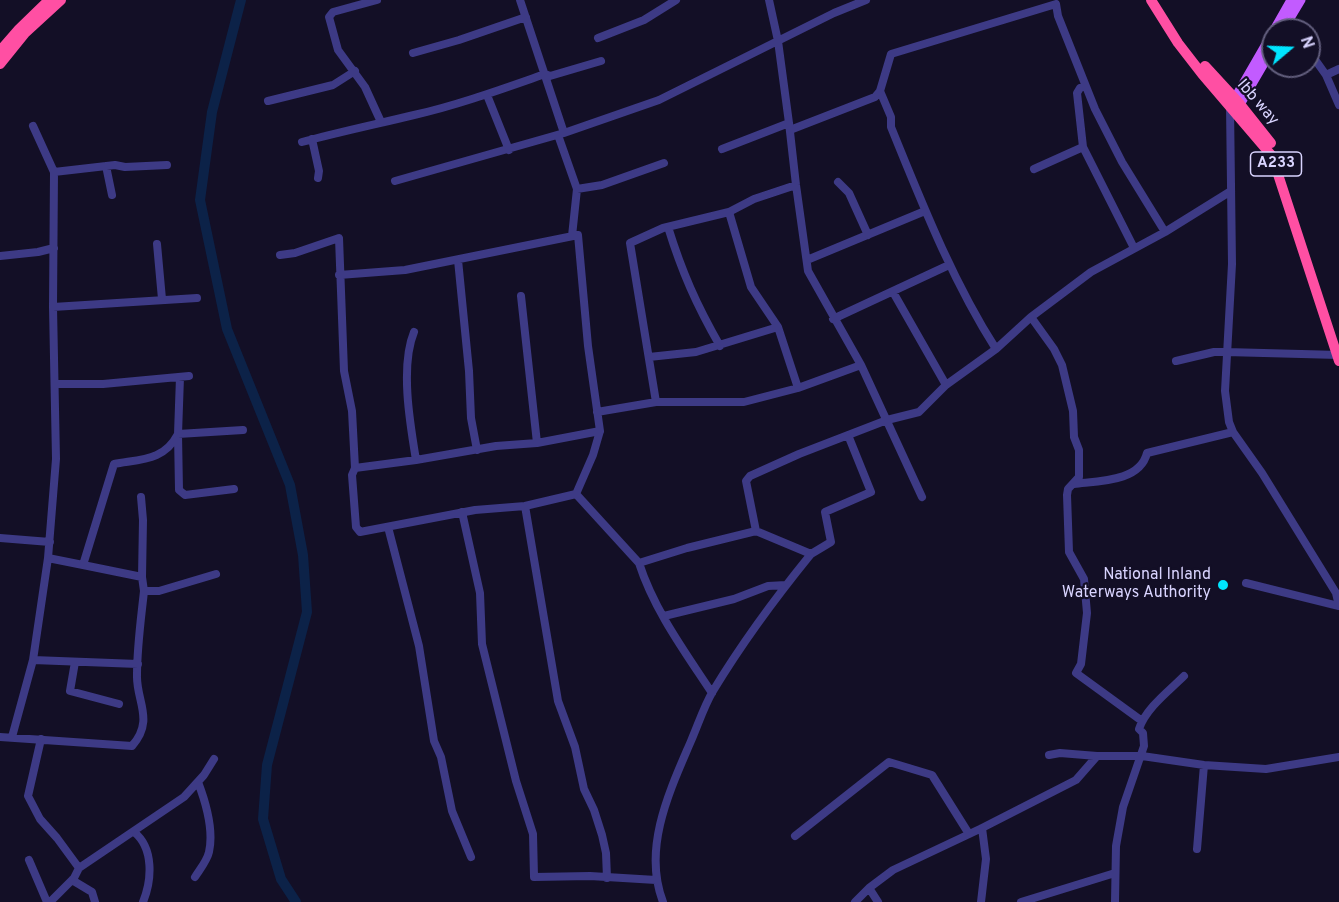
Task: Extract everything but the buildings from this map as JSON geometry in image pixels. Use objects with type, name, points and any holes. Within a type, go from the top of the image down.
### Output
[{"type":"highway","points":[[0,51],[19,28],[49,0]]},
{"type":"highway","points":[[0,64],[25,33],[61,0]]},
{"type":"highway","name":"A233","points":[[1151,0],[1178,43],[1264,145],[1277,166],[1338,357]]},
{"type":"highway","name":"Ibb way","points":[[1159,0],[1234,108],[1270,141],[1281,160],[1339,342]]},
{"type":"main road","points":[[1282,18],[1292,0]]},
{"type":"main road","points":[[1292,18],[1301,0]]},
{"type":"main road","points":[[1234,108],[1261,56]]},
{"type":"main road","points":[[1234,108],[1261,66]]},
{"type":"street","points":[[377,0],[333,12],[329,17],[338,50],[368,92],[381,122]]},
{"type":"street","points":[[520,0],[545,74],[577,189],[572,236]]},
{"type":"street","points":[[598,38],[644,20],[676,0]]},
{"type":"street","points":[[769,0],[790,126],[808,271],[861,365],[922,497]]},
{"type":"street","points":[[395,181],[509,150],[659,100],[834,13],[866,0]]},
{"type":"street","points":[[722,149],[875,97],[880,91],[891,54],[1056,2],[1058,16],[1085,86],[1122,162],[1165,232]]},
{"type":"street","points":[[413,53],[526,17]]},
{"type":"street","points":[[302,142],[416,115],[487,95],[545,74],[550,76],[601,61]]},
{"type":"street","points":[[1321,68],[1339,105]]},
{"type":"street","points":[[1326,75],[1339,69]]},
{"type":"street","points":[[268,101],[333,85],[355,71]]},
{"type":"street","points":[[1085,86],[1077,93],[1083,147],[1134,248]]},
{"type":"street","points":[[880,91],[891,117],[891,127],[949,265],[979,323],[996,349]]},
{"type":"street","points":[[487,95],[509,150]]},
{"type":"street","points":[[1234,108],[1231,191],[1232,264],[1225,390],[1233,432],[1262,473],[1336,593],[1339,606],[1245,583]]},
{"type":"street","points":[[12,737],[33,660],[50,542],[56,459],[53,307],[54,172],[33,126]]},
{"type":"street","points":[[312,139],[319,171],[318,178]]},
{"type":"street","points":[[1034,169],[1083,147]]},
{"type":"street","points":[[577,189],[603,185],[664,163]]},
{"type":"street","points":[[54,172],[106,166],[167,165]]},
{"type":"street","points":[[106,166],[112,195]]},
{"type":"street","points":[[838,182],[849,193],[868,235]]},
{"type":"street","points":[[656,402],[630,243],[668,227],[729,212],[754,199],[796,185]]},
{"type":"street","points":[[756,531],[746,481],[750,476],[799,454],[887,420],[919,412],[946,385],[996,349],[1031,317],[1091,272],[1165,232],[1231,191]]},
{"type":"street","points":[[807,260],[925,211]]},
{"type":"street","points":[[729,212],[751,287],[778,327],[798,388]]},
{"type":"street","points":[[668,227],[685,278],[720,346]]},
{"type":"street","points":[[339,275],[405,270],[578,235],[588,346],[600,431],[593,455],[576,494]]},
{"type":"street","points":[[280,255],[295,253],[339,238],[344,371],[352,411],[355,468],[352,475],[356,527],[363,532],[462,512],[525,506],[576,494]]},
{"type":"street","points":[[157,244],[162,299]]},
{"type":"street","points":[[0,256],[54,248]]},
{"type":"street","points":[[458,260],[469,371],[471,418],[477,450]]},
{"type":"street","points":[[833,318],[949,265]]},
{"type":"street","points":[[893,292],[946,385]]},
{"type":"street","points":[[521,296],[537,443]]},
{"type":"street","points":[[53,307],[197,298]]},
{"type":"street","points":[[1031,317],[1054,349],[1062,365],[1073,411],[1074,437],[1079,450],[1079,477],[1068,489],[1067,495],[1069,552],[1084,579],[1087,613],[1081,664],[1076,673],[1142,721]]},
{"type":"street","points":[[649,357],[696,352],[778,327]]},
{"type":"street","points":[[414,332],[410,343],[407,385],[410,426],[416,460]]},
{"type":"street","points":[[1176,361],[1214,352],[1338,357]]},
{"type":"street","points":[[597,412],[656,402],[744,402],[798,388],[861,365]]},
{"type":"street","points":[[56,384],[103,384],[185,377],[178,434],[179,490],[185,495],[234,489]]},
{"type":"street","points":[[178,434],[243,430]]},
{"type":"street","points":[[355,468],[496,446],[537,443],[600,431]]},
{"type":"street","points":[[1074,484],[1115,478],[1137,471],[1147,453],[1233,432]]},
{"type":"street","points":[[83,565],[114,464],[160,455],[172,446],[178,434]]},
{"type":"street","points":[[663,902],[656,880],[655,866],[665,802],[712,693],[786,585],[811,554],[831,542],[825,512],[871,492],[848,435]]},
{"type":"street","points":[[576,494],[639,563],[644,578],[664,616],[712,693]]},
{"type":"street","points":[[0,736],[132,746],[139,735],[144,719],[137,676],[144,591],[141,497]]},
{"type":"street","points":[[525,506],[558,701],[575,747],[584,789],[602,835],[606,852],[607,878]]},
{"type":"street","points":[[462,512],[480,593],[482,644],[516,781],[533,834],[534,877],[656,880]]},
{"type":"street","points":[[388,527],[419,646],[434,741],[441,757],[452,811],[471,857]]},
{"type":"street","points":[[639,563],[687,548],[756,531],[811,554]]},
{"type":"street","points":[[0,538],[50,542]]},
{"type":"street","points":[[48,558],[142,577]]},
{"type":"street","points":[[144,591],[159,591],[216,574]]},
{"type":"street","points":[[664,616],[734,599],[768,586],[786,585]]},
{"type":"street","points":[[33,660],[138,664]]},
{"type":"street","points":[[75,662],[70,691],[119,704]]},
{"type":"street","points":[[1115,902],[1116,846],[1123,807],[1144,746],[1143,733],[1139,729],[1142,721],[1184,676]]},
{"type":"street","points":[[41,739],[27,796],[40,819],[79,868]]},
{"type":"street","points":[[1049,755],[1060,753],[1142,756],[1204,765],[1266,769],[1339,757]]},
{"type":"street","points":[[855,902],[892,870],[982,828],[1076,780],[1097,756]]},
{"type":"street","points":[[28,860],[49,902],[72,880],[79,868],[184,797],[214,759]]},
{"type":"street","points":[[795,836],[889,762],[932,775],[969,834]]},
{"type":"street","points":[[1197,849],[1204,765]]},
{"type":"street","points":[[195,877],[209,854],[210,832],[204,798],[198,782]]},
{"type":"street","points":[[981,902],[986,859],[982,828]]},
{"type":"street","points":[[134,832],[142,838],[150,866],[147,892],[143,902]]},
{"type":"street","points":[[1021,902],[1115,873]]},
{"type":"street","points":[[72,880],[92,892],[95,902]]},
{"type":"street","points":[[869,888],[878,902]]},
{"type":"waterway","points":[[241,0],[212,112],[200,200],[227,329],[290,485],[303,555],[307,612],[267,765],[263,819],[281,879],[296,902]]},
{"type":"place","name":"National Inland Waterways Authority","points":[[1223,585]]}]
